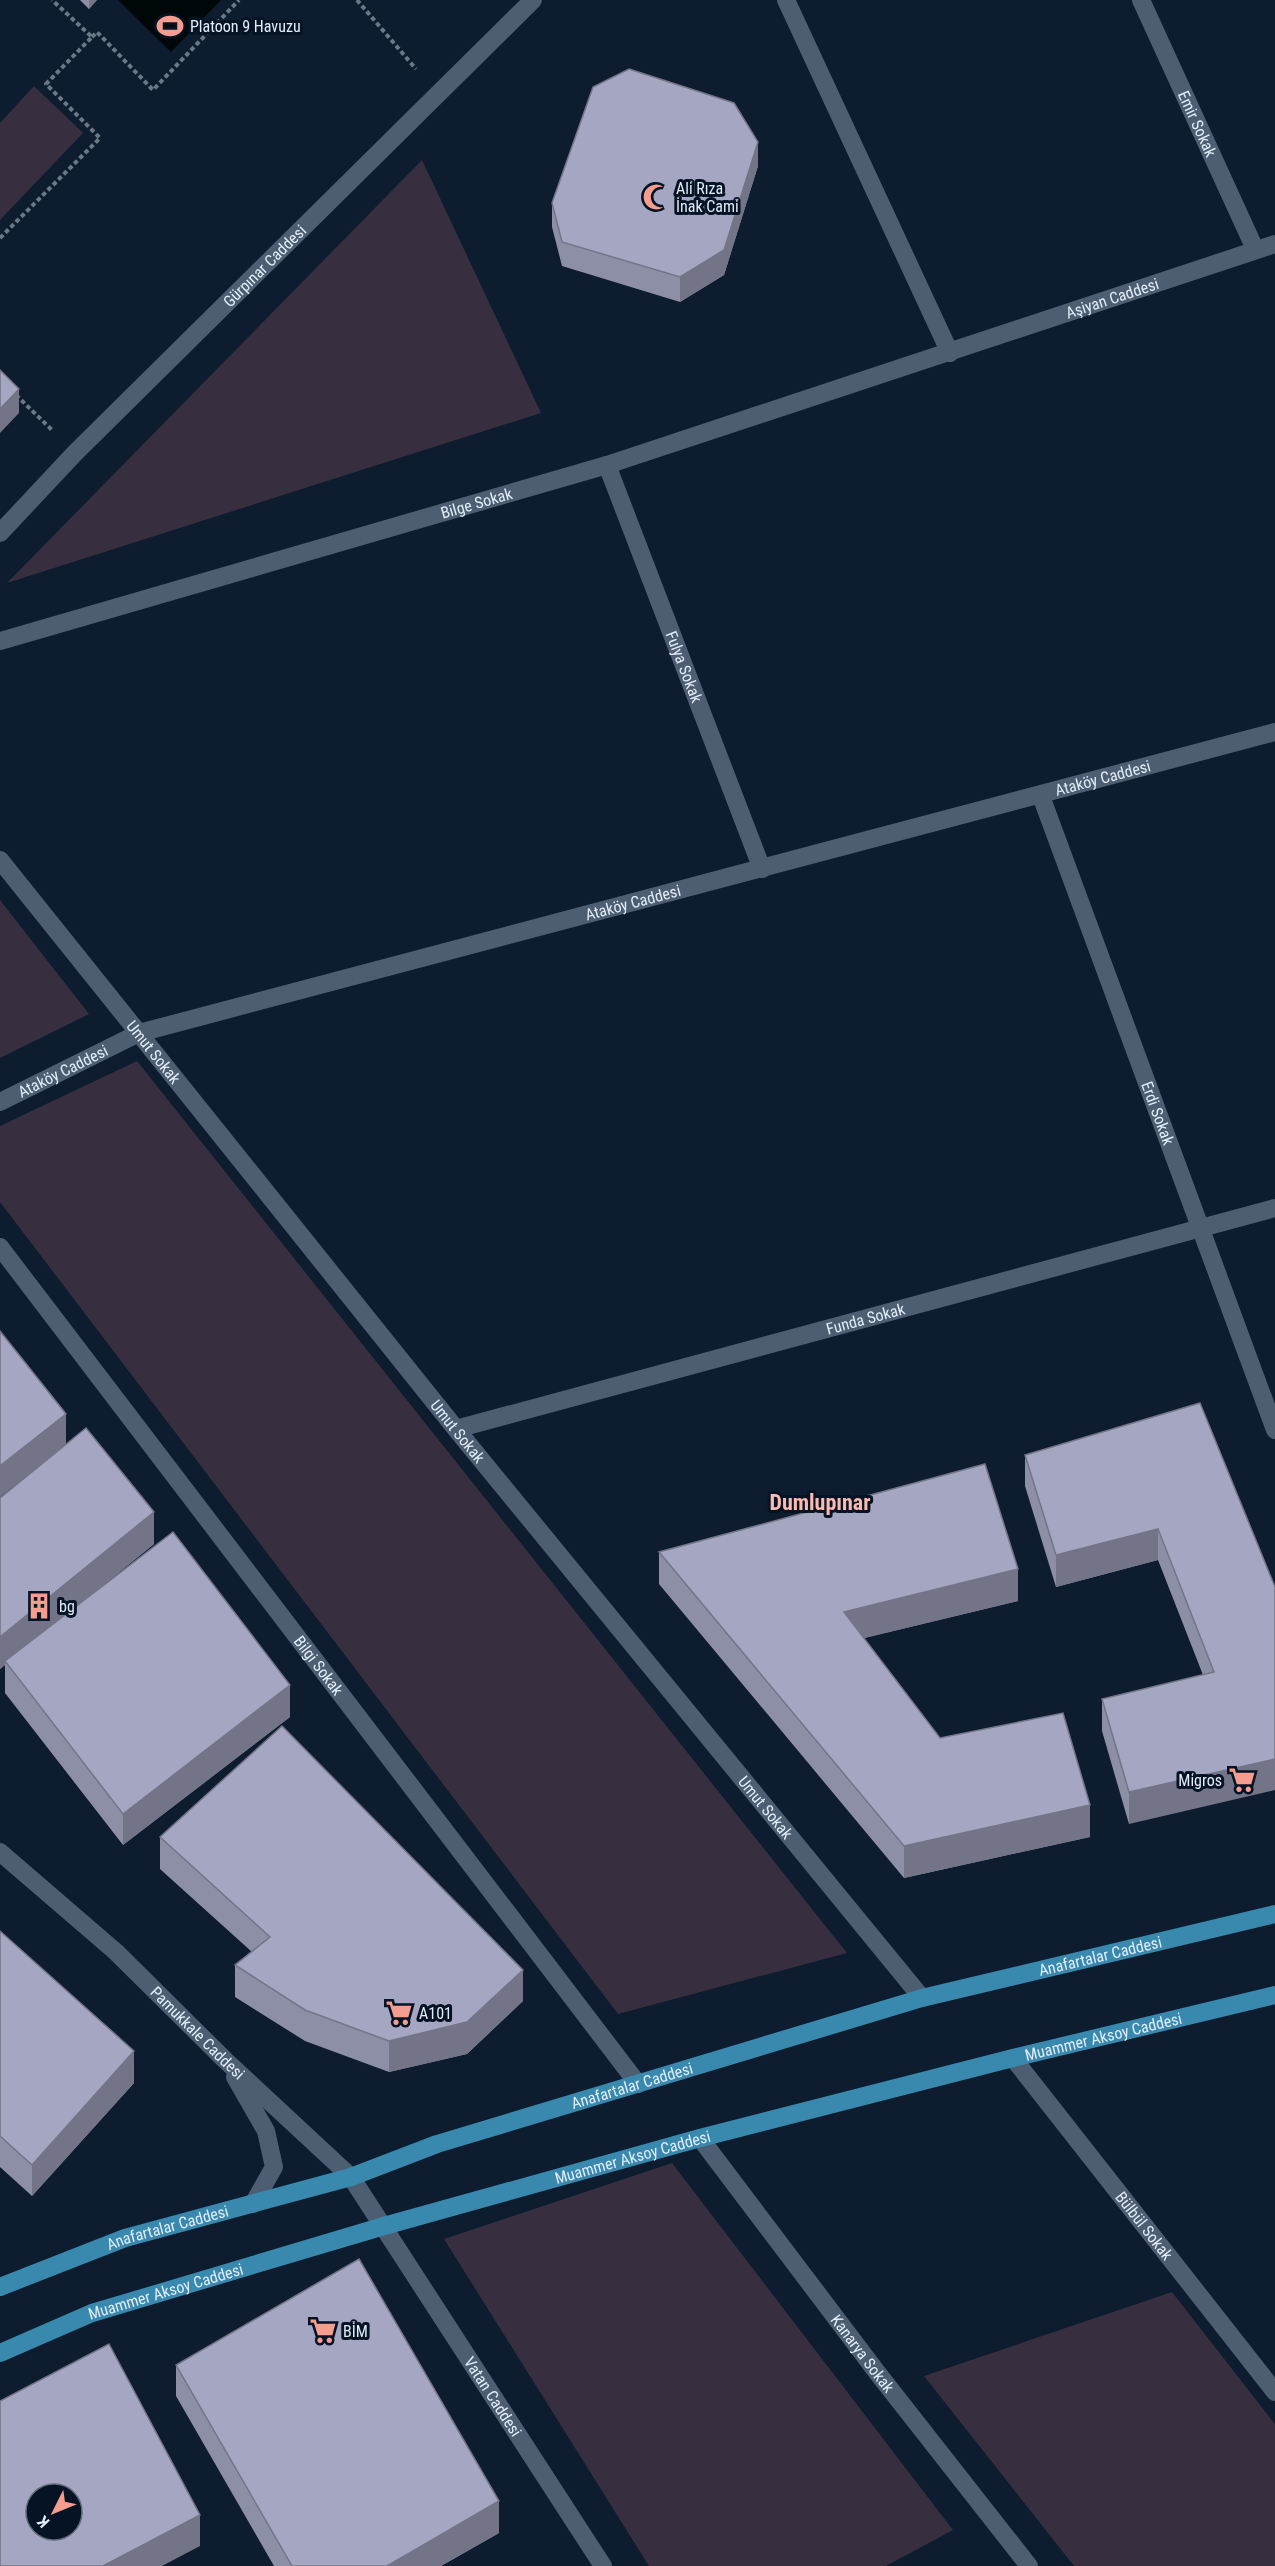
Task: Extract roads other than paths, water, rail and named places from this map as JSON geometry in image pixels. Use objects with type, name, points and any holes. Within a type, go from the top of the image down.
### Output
[{"type":"main road","name":"Anafartalar Caddesi","points":[[0,2287],[125,2238],[351,2177],[437,2144],[922,1998],[1275,1914]]},
{"type":"main road","name":"Muammer Aksoy Caddesi","points":[[0,2353],[92,2313],[384,2226],[700,2138],[1013,2058],[1275,1995]]},
{"type":"street","name":"Gürpınar Caddesi","points":[[0,533],[75,453],[533,0]]},
{"type":"street","points":[[786,0],[950,352]]},
{"type":"street","name":"Emir Sokak","points":[[1141,0],[1255,249]]},
{"type":"street","name":"Aşiyan Caddesi","points":[[950,352],[1275,244]]},
{"type":"street","name":"Bilge Sokak","points":[[0,641],[607,465],[950,352]]},
{"type":"street","name":"Fulya Sokak","points":[[607,465],[762,869]]},
{"type":"street","name":"Ataköy Caddesi","points":[[0,1102],[139,1033],[1041,796],[1275,732]]},
{"type":"street","name":"Erdi Sokak","points":[[1041,796],[1275,1430]]},
{"type":"street","name":"Umut Sokak","points":[[0,860],[456,1429],[922,1998]]},
{"type":"street","name":"Funda Sokak","points":[[456,1429],[1275,1208]]},
{"type":"street","name":"Bilgi Sokak","points":[[0,1247],[638,2084]]},
{"type":"street","name":"Pamukkale Caddesi","points":[[0,1852],[116,1952],[225,2060],[351,2177],[384,2226]]},
{"type":"street","name":"Bülbül Sokak","points":[[1013,2058],[1275,2392]]},
{"type":"street","points":[[225,2060],[266,2131],[274,2167],[253,2204]]},
{"type":"street","name":"Kanarya Sokak","points":[[700,2138],[876,2371],[1029,2566]]},
{"type":"street","name":"Vatan Caddesi","points":[[384,2226],[603,2566]]},
{"type":"place","name":"Platoon 9 Havuzu","points":[[170,26]]},
{"type":"place","name":"Ali Rıza İnak Cami","points":[[656,197]]},
{"type":"place","name":"bg","points":[[39,1606]]},
{"type":"place","name":"Migros","points":[[1242,1780]]},
{"type":"place","name":"A101","points":[[399,2013]]},
{"type":"place","name":"BİM","points":[[323,2331]]},
{"type":"district","name":"Dumlupınar","points":[[820,1502]]}]
